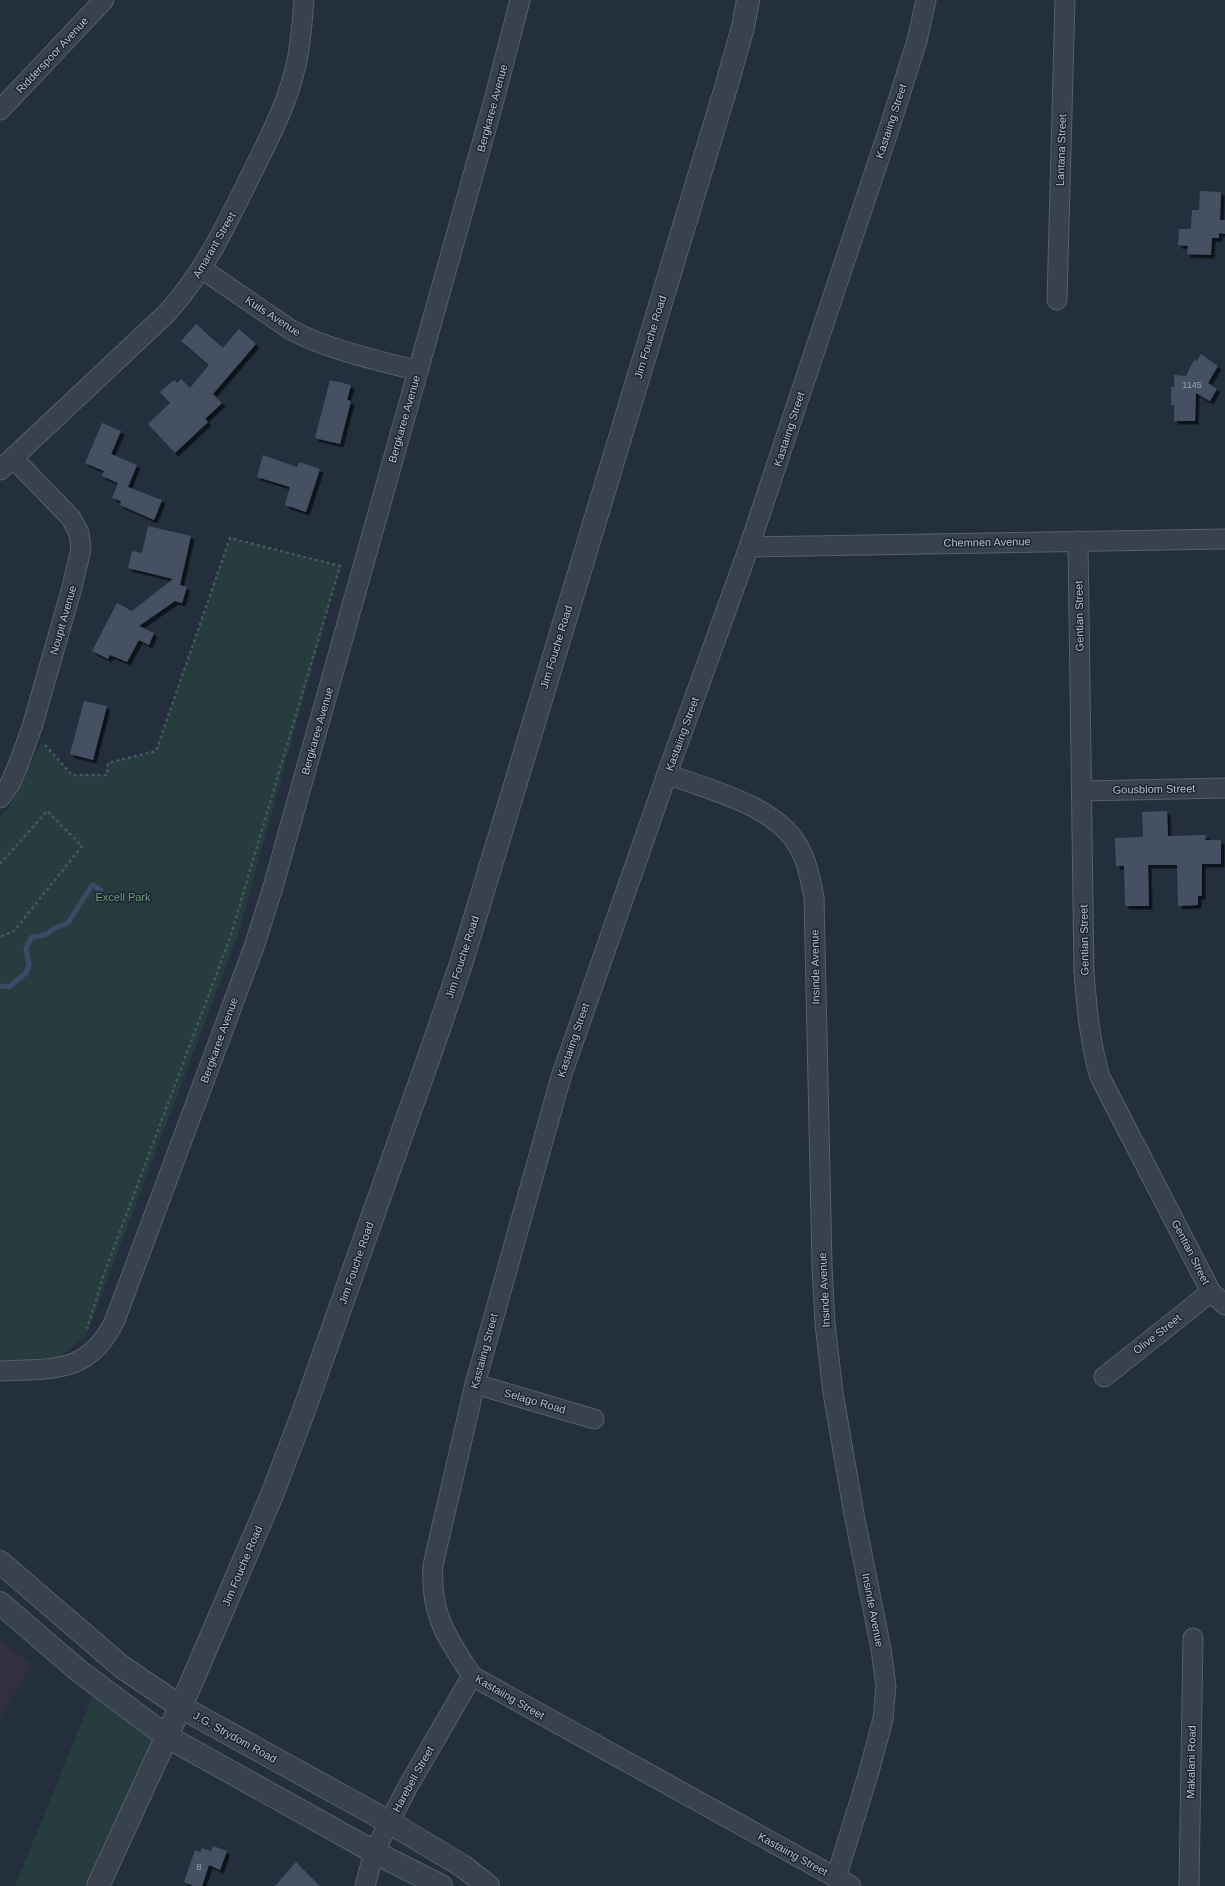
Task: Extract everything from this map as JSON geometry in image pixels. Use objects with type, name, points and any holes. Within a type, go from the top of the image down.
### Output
[{"type":"street","name":"Ridderspoor Avenue","points":[[0,110],[104,0]]},
{"type":"street","name":"Amarant Street","points":[[7,464],[167,313],[182,297],[202,269],[250,176],[284,103],[295,70],[304,0]]},
{"type":"street","name":"Bergkaree Avenue","points":[[0,1371],[55,1368],[79,1362],[98,1347],[106,1338],[115,1320],[254,947],[274,887],[498,89],[520,0]]},
{"type":"street","name":"Jim Fouche Road","points":[[98,1886],[166,1736],[181,1707],[237,1578],[298,1427],[461,964],[727,84],[743,27],[748,0]]},
{"type":"street","name":"Kastaiing Street","points":[[843,1882],[472,1676],[450,1641],[438,1616],[434,1602],[432,1585],[433,1565],[475,1384],[558,1084],[667,774],[750,547],[888,132],[917,41],[926,0]]},
{"type":"street","name":"Lantana Street","points":[[1057,300],[1065,0]]},
{"type":"street","name":"Kuils Avenue","points":[[202,269],[291,330],[306,338],[339,350],[418,371]]},
{"type":"street","name":"Noupit Avenue","points":[[0,798],[10,784],[32,727],[71,591],[81,549],[78,533],[71,518],[7,464]]},
{"type":"street","name":"Chemnen Avenue","points":[[750,547],[1225,539]]},
{"type":"street","name":"Gentian Street","points":[[1078,541],[1084,974],[1087,1020],[1100,1077],[1211,1292],[1225,1305]]},
{"type":"street","name":"Insinde Avenue","points":[[667,774],[748,804],[768,815],[785,829],[797,844],[804,859],[809,871],[814,896],[822,1265],[825,1323],[833,1393],[854,1514],[881,1649],[886,1686],[881,1726],[843,1882]]},
{"type":"street","name":"Gousblom Street","points":[[1082,791],[1225,788]]},
{"type":"street","name":"Olive Street","points":[[1104,1377],[1211,1292]]},
{"type":"street","name":"Selago Road","points":[[475,1384],[594,1419]]},
{"type":"street","name":"J.G. Strydom Road","points":[[0,1562],[122,1667],[181,1707],[389,1822],[464,1867],[488,1886]]},
{"type":"street","points":[[0,1603],[79,1671],[166,1736],[374,1852],[441,1886]]},
{"type":"street","name":"Makalani Road","points":[[1189,1886],[1193,1638]]},
{"type":"street","name":"Harebell Street","points":[[365,1886],[374,1852],[389,1822],[472,1676]]},
{"type":"path","points":[[42,742],[72,775],[107,775],[108,763],[156,751],[230,538],[340,566],[230,938],[103,1277],[86,1336]]},
{"type":"path","points":[[0,864],[47,811],[82,846],[14,931],[0,937]]},
{"type":"shaded area","points":[[0,1639],[31,1665],[0,1718]]},
{"type":"green space","name":"Excell Park","points":[[230,538],[340,566],[238,935],[86,1336],[61,1356],[0,1363],[0,817],[9,807],[42,742],[72,775],[107,775],[108,763],[156,751]]},
{"type":"green space","points":[[97,1685],[165,1735],[100,1886],[15,1886]]},
{"type":"building","points":[[1200,191],[1221,192],[1220,220],[1225,220],[1225,234],[1219,233],[1219,238],[1212,238],[1211,255],[1187,254],[1188,246],[1178,245],[1179,229],[1191,229],[1192,210],[1199,210]]},
{"type":"building","points":[[196,324],[223,348],[239,329],[256,344],[213,394],[222,403],[205,419],[208,422],[175,453],[148,424],[170,403],[160,392],[174,380],[177,383],[181,379],[190,388],[209,365],[181,341]]},
{"type":"building","points":[[1201,354],[1218,366],[1208,383],[1217,389],[1210,401],[1196,393],[1195,421],[1174,421],[1174,405],[1171,405],[1171,387],[1174,387],[1174,375],[1186,376],[1194,360],[1197,361]]},
{"type":"building","points":[[330,380],[351,385],[347,400],[351,401],[340,444],[315,438]]},
{"type":"building","points":[[102,423],[121,431],[111,454],[137,465],[128,487],[162,500],[154,520],[120,505],[121,501],[112,498],[118,483],[102,476],[104,471],[85,463]]},
{"type":"building","points":[[263,455],[297,467],[299,462],[320,469],[306,512],[285,505],[290,487],[257,477]]},
{"type":"building","points":[[148,526],[191,536],[180,585],[187,587],[182,603],[175,601],[139,626],[154,633],[149,645],[139,640],[127,662],[110,655],[108,659],[92,651],[117,603],[132,611],[173,579],[128,568],[132,551],[142,553]]},
{"type":"building","points":[[84,701],[107,706],[93,760],[70,754]]},
{"type":"building","points":[[1167,811],[1168,836],[1206,835],[1205,840],[1221,840],[1221,864],[1202,864],[1202,896],[1198,896],[1198,905],[1178,906],[1177,865],[1148,865],[1149,906],[1125,906],[1124,866],[1116,866],[1115,838],[1143,837],[1142,812]]},
{"type":"building","points":[[213,1846],[227,1851],[220,1870],[209,1865],[202,1886],[193,1886],[184,1882],[195,1850],[200,1852],[202,1848],[211,1851]]},
{"type":"building","points":[[296,1862],[320,1886],[275,1886]]},
{"type":"waterway","points":[[0,986],[9,987],[26,973],[29,965],[26,948],[32,937],[45,935],[55,928],[68,923],[92,885],[101,890]]}]
